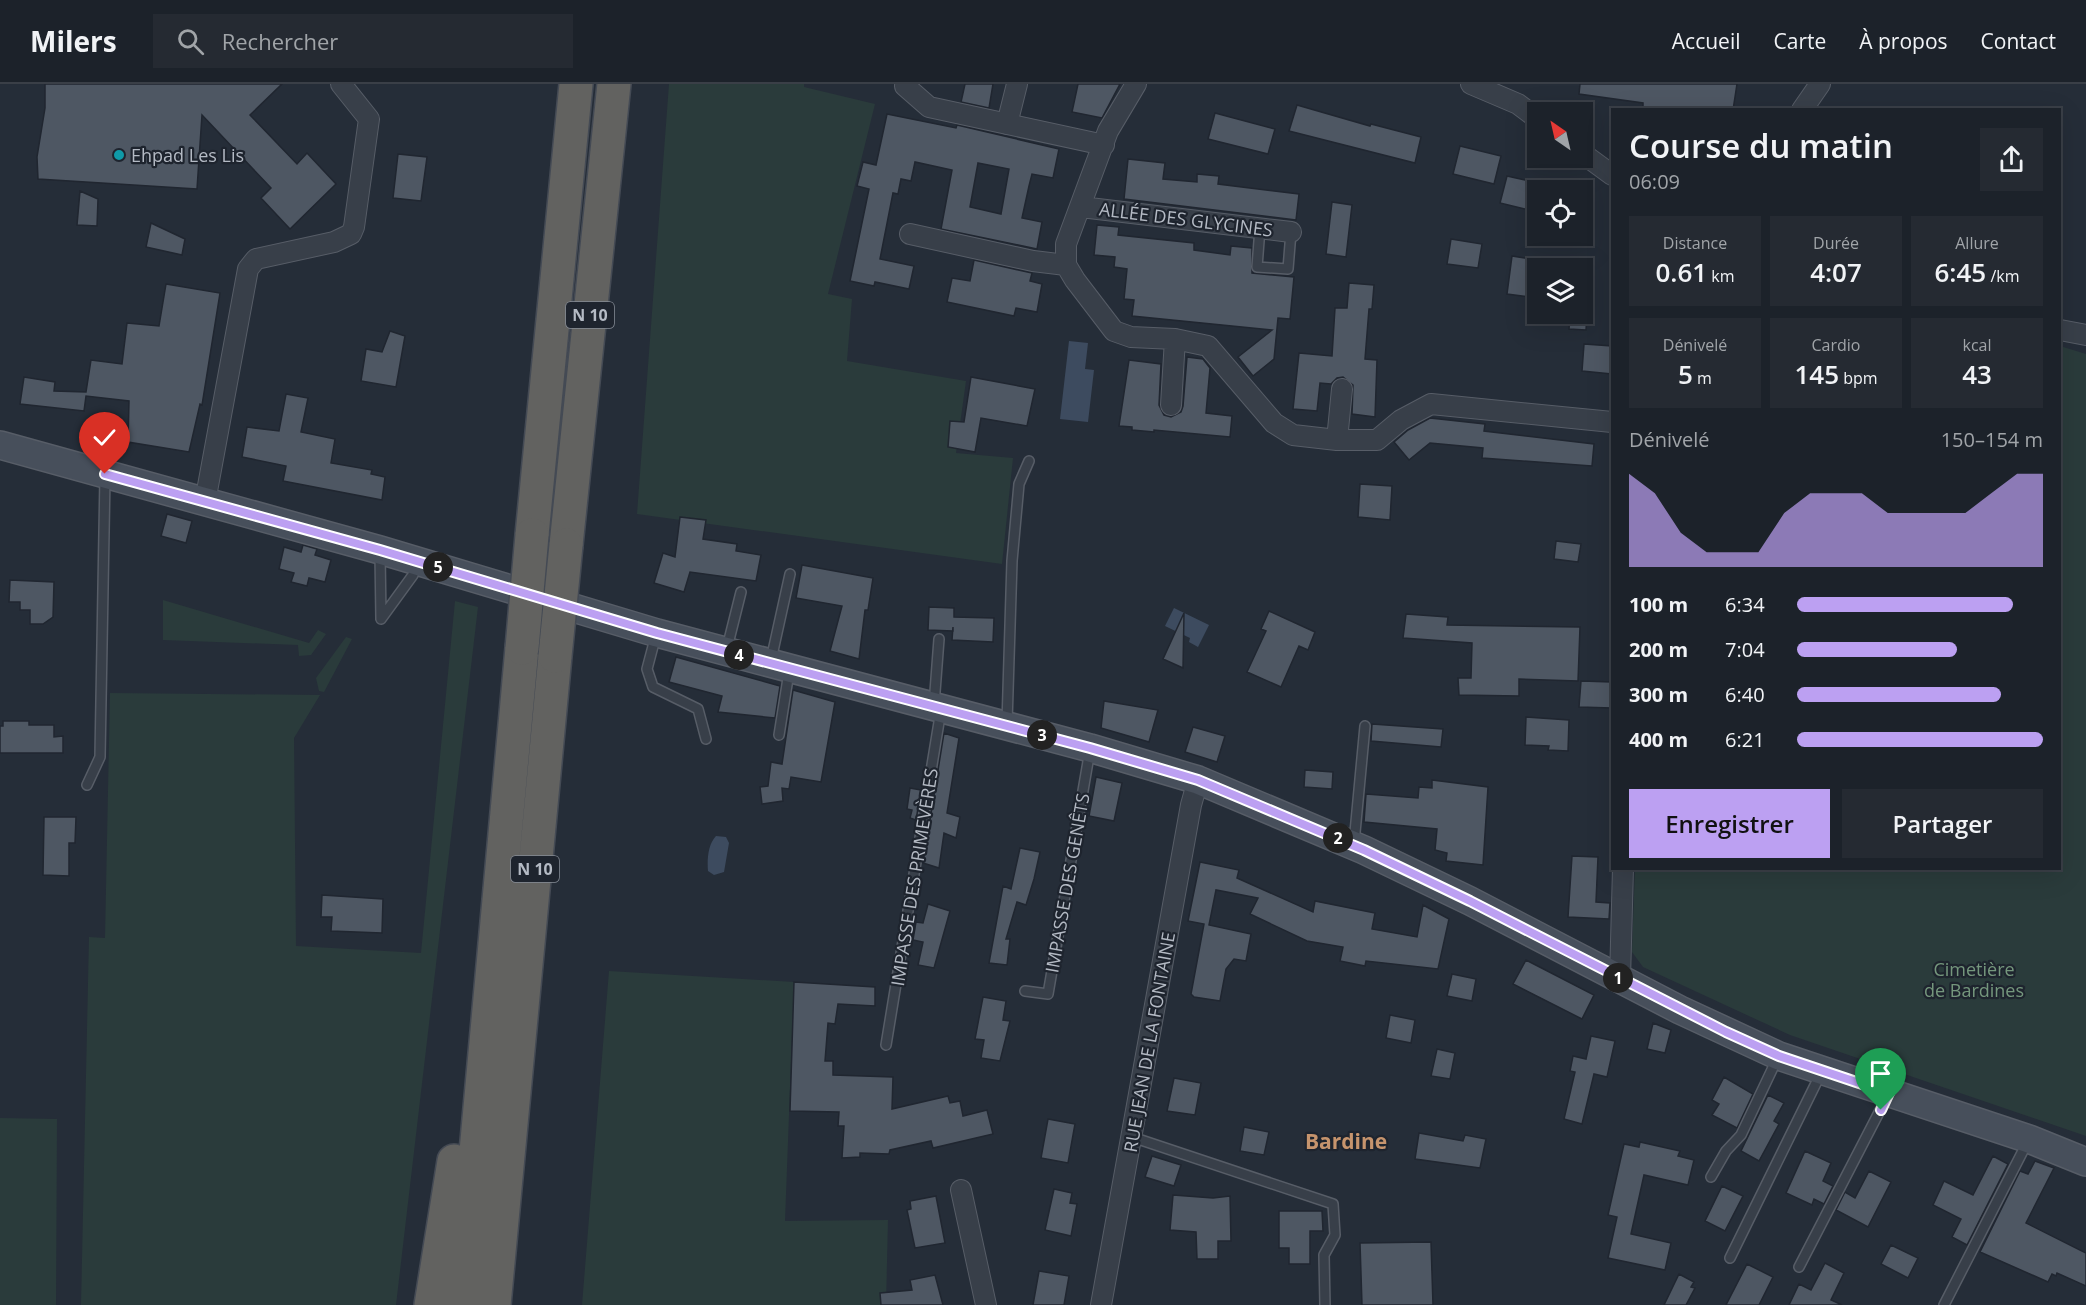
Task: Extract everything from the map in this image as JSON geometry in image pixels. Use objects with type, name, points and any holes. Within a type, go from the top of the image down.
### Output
[{"type":"highway","name":"N 10","points":[[462,1305],[478,1112],[576,84]]},
{"type":"highway","name":"N 10","points":[[494,1305],[555,656],[614,84]]},
{"type":"highway","points":[[514,1305],[515,1083]]},
{"type":"highway","points":[[431,1305],[456,1151],[478,1112]]},
{"type":"main road","points":[[0,445],[380,550],[657,633],[1090,748],[1198,780],[1354,846],[1470,901],[1680,1011],[1779,1056],[2029,1139],[2086,1162]]},
{"type":"street","points":[[205,502],[248,269],[256,259],[334,242],[351,234],[354,227],[369,119],[341,84]]},
{"type":"street","points":[[1007,124],[1017,84]]},
{"type":"street","name":"ALLÉE DES GLYCINES","points":[[1066,265],[1066,244],[1082,207],[1108,131],[1136,84]]},
{"type":"street","points":[[1471,84],[1518,104],[1527,111]]},
{"type":"street","points":[[1803,108],[1820,84]]},
{"type":"street","points":[[904,86],[929,107],[1104,145]]},
{"type":"street","points":[[1593,161],[1611,174]]},
{"type":"street","name":"ALLÉE DES GLYCINES","points":[[1082,207],[1291,232]]},
{"type":"street","points":[[910,234],[1033,261],[1066,265],[1114,331],[1131,337],[1175,339],[1208,346],[1274,423],[1293,435],[1337,440],[1377,440],[1401,420],[1431,404],[1611,422]]},
{"type":"street","points":[[2061,330],[2086,335]]},
{"type":"street","points":[[1171,405],[1175,339]]},
{"type":"street","points":[[1337,440],[1342,389]]},
{"type":"street","name":"RUE JEAN DE LA FONTAINE","points":[[1101,1305],[1191,805],[1198,780]]},
{"type":"street","points":[[1620,979],[1623,870]]},
{"type":"street","points":[[962,1190],[986,1305]]},
{"type":"lane","points":[[1260,228],[1257,267],[1288,269],[1291,232]]},
{"type":"lane","points":[[1007,726],[1013,550],[1019,484],[1029,461]]},
{"type":"lane","points":[[87,785],[100,757],[105,474]]},
{"type":"lane","points":[[380,550],[381,619],[413,575],[418,561]]},
{"type":"lane","points":[[779,735],[780,666],[790,574]]},
{"type":"lane","points":[[726,651],[741,592]]},
{"type":"lane","points":[[657,633],[647,669],[653,687],[698,709],[706,739]]},
{"type":"lane","name":"IMPASSE DES PRIMEVÈRES","points":[[886,1045],[937,707],[939,639]]},
{"type":"lane","points":[[1354,846],[1365,726]]},
{"type":"lane","name":"IMPASSE DES GENÊTS","points":[[1025,991],[1048,994],[1090,748]]},
{"type":"lane","points":[[1711,1177],[1726,1151],[1741,1135],[1779,1056]]},
{"type":"lane","points":[[1730,1258],[1822,1071]]},
{"type":"lane","points":[[1799,1267],[1889,1093]]},
{"type":"lane","points":[[1132,1137],[1334,1204],[1335,1235],[1324,1255],[1325,1305]]},
{"type":"lane","points":[[1944,1305],[2029,1139]]},
{"type":"green space","points":[[669,84],[804,84],[804,87],[875,104],[828,294],[852,299],[847,361],[966,381],[956,453],[1013,458],[1002,564],[637,514]]},
{"type":"green space","name":"Cimetière de Bardines","points":[[2061,346],[2086,354],[2086,1136],[1790,1035],[1643,967],[1632,952],[1635,870],[2061,870]]},
{"type":"green space","points":[[163,600],[309,643],[318,630],[326,634],[311,655],[299,656],[298,645],[163,640]]},
{"type":"green space","points":[[455,601],[478,607],[396,1305],[81,1305],[89,937],[105,938],[110,693],[320,695],[294,738],[296,946],[421,953]]},
{"type":"green space","points":[[346,637],[352,639],[324,692],[319,691],[316,678]]},
{"type":"green space","points":[[609,971],[794,982],[785,1221],[888,1220],[886,1305],[582,1305]]},
{"type":"green space","points":[[0,1118],[57,1119],[56,1305],[0,1305]]},
{"type":"water","points":[[1069,341],[1088,343],[1085,369],[1094,370],[1088,422],[1060,419]]},
{"type":"water","points":[[1174,608],[1209,625],[1198,647],[1189,642],[1190,638],[1165,626]]},
{"type":"water","points":[[716,836],[726,837],[729,843],[724,872],[714,875],[708,871],[708,862],[710,848]]},
{"type":"building","name":"Ehpad Les Lis","points":[[45,84],[282,84],[250,115],[297,164],[307,153],[336,184],[290,229],[261,198],[271,188],[202,115],[197,189],[38,179],[37,157],[45,108]]},
{"type":"building","points":[[965,84],[993,84],[989,108],[961,102]]},
{"type":"building","points":[[1078,84],[1120,84],[1102,118],[1072,112]]},
{"type":"building","points":[[1580,84],[1737,84],[1733,108],[1650,108],[1643,107],[1643,103],[1579,94]]},
{"type":"building","points":[[1297,105],[1370,126],[1371,124],[1421,137],[1415,163],[1289,131]]},
{"type":"building","points":[[1215,113],[1275,129],[1268,154],[1208,139]]},
{"type":"building","points":[[887,114],[956,128],[957,125],[1059,149],[1053,178],[1032,174],[1029,186],[1022,218],[1042,222],[1037,249],[941,229],[952,170],[915,162],[911,181],[901,179],[898,194],[893,193],[880,259],[914,266],[909,289],[875,282],[874,286],[850,281],[869,189],[857,186],[863,162],[876,165]],"holes":[[[978,163],[1009,169],[1001,214],[970,207]]]},
{"type":"building","points":[[1460,146],[1501,156],[1494,184],[1453,174]]},
{"type":"building","points":[[398,154],[427,157],[421,201],[393,198]]},
{"type":"building","points":[[1128,159],[1165,163],[1163,179],[1197,182],[1197,174],[1219,176],[1218,184],[1299,194],[1296,220],[1124,199]]},
{"type":"building","points":[[1507,176],[1527,181],[1527,209],[1500,203]]},
{"type":"building","points":[[80,191],[98,199],[97,226],[77,225]]},
{"type":"building","points":[[1332,202],[1352,205],[1346,257],[1326,254]]},
{"type":"building","points":[[151,223],[185,239],[182,255],[146,247]]},
{"type":"building","points":[[1097,225],[1119,227],[1118,235],[1194,243],[1194,250],[1230,255],[1231,246],[1252,248],[1252,273],[1294,277],[1290,319],[1278,318],[1274,359],[1253,376],[1238,357],[1272,330],[1132,316],[1134,300],[1124,299],[1127,269],[1114,267],[1115,257],[1094,255]]},
{"type":"building","points":[[1451,239],[1482,244],[1478,268],[1447,264]]},
{"type":"building","points":[[1512,256],[1527,258],[1527,297],[1507,294]]},
{"type":"building","points":[[974,260],[1032,273],[1030,281],[1042,284],[1037,312],[1016,308],[1014,316],[947,302],[952,278],[970,281]]},
{"type":"building","points":[[1349,283],[1374,285],[1372,309],[1369,309],[1365,359],[1377,360],[1375,417],[1352,414],[1353,385],[1343,377],[1337,378],[1331,384],[1320,383],[1317,411],[1293,409],[1299,353],[1332,356],[1335,308],[1347,308]]},
{"type":"building","points":[[166,284],[220,293],[202,405],[200,404],[189,452],[128,442],[129,401],[86,396],[84,411],[20,404],[24,377],[55,382],[54,391],[86,392],[91,360],[122,364],[127,323],[159,326]]},
{"type":"building","points":[[1569,324],[1586,324],[1586,330],[1569,329]]},
{"type":"building","points":[[390,331],[405,336],[396,387],[361,381],[366,349],[382,352]]},
{"type":"building","points":[[1584,344],[1611,346],[1611,374],[1582,371]]},
{"type":"building","points":[[1187,357],[1203,359],[1210,368],[1206,413],[1232,416],[1230,437],[1132,430],[1132,427],[1119,426],[1129,360],[1161,364],[1159,405],[1164,415],[1171,417],[1181,412],[1183,406]]},
{"type":"building","points":[[971,377],[1035,389],[1027,426],[981,418],[975,452],[948,447],[950,421],[964,422]]},
{"type":"building","points":[[286,394],[308,398],[301,432],[335,439],[331,463],[372,470],[371,474],[385,477],[382,500],[283,481],[286,466],[242,457],[247,427],[279,431]]},
{"type":"building","points":[[1430,418],[1485,424],[1484,431],[1594,444],[1592,466],[1482,458],[1483,448],[1430,443],[1409,460],[1394,442],[1408,430]]},
{"type":"building","points":[[1360,484],[1392,486],[1390,520],[1358,517]]},
{"type":"building","points":[[167,514],[192,521],[186,543],[161,536]]},
{"type":"building","points":[[680,517],[706,520],[703,539],[737,544],[736,551],[761,555],[756,581],[690,572],[684,592],[654,583],[663,553],[675,557]]},
{"type":"building","points":[[1556,541],[1581,544],[1578,562],[1554,559]]},
{"type":"building","points":[[303,545],[317,549],[315,555],[331,560],[325,582],[309,578],[307,586],[291,582],[294,573],[279,569],[284,547],[301,552]]},
{"type":"building","points":[[802,565],[873,578],[868,610],[865,610],[859,659],[830,651],[842,606],[796,598]]},
{"type":"building","points":[[10,580],[54,582],[53,617],[43,624],[30,624],[30,610],[20,610],[20,602],[9,602]]},
{"type":"building","points":[[929,607],[954,608],[954,617],[994,618],[993,642],[952,640],[953,631],[928,630]]},
{"type":"building","points":[[1269,611],[1315,632],[1308,650],[1299,646],[1281,687],[1247,672],[1266,631],[1261,629]]},
{"type":"building","points":[[1184,613],[1183,668],[1163,659]]},
{"type":"building","points":[[1406,614],[1448,617],[1447,625],[1580,627],[1578,681],[1519,679],[1519,696],[1459,695],[1458,678],[1471,678],[1472,643],[1403,638]]},
{"type":"building","points":[[676,657],[780,686],[775,718],[718,712],[722,696],[669,682]]},
{"type":"building","points":[[1581,681],[1611,682],[1611,708],[1579,707]]},
{"type":"building","points":[[793,690],[835,702],[821,782],[791,777],[789,789],[782,788],[783,801],[762,804],[760,787],[768,786],[771,762],[782,764]]},
{"type":"building","points":[[1104,701],[1158,710],[1149,742],[1101,728]]},
{"type":"building","points":[[1526,717],[1569,720],[1568,751],[1548,750],[1549,746],[1525,745]]},
{"type":"building","points":[[3,721],[29,721],[29,725],[54,725],[54,737],[63,736],[63,753],[0,753],[0,726],[3,726]]},
{"type":"building","points":[[1372,724],[1443,729],[1441,747],[1371,741]]},
{"type":"building","points":[[1193,727],[1225,736],[1217,762],[1185,752]]},
{"type":"building","points":[[944,733],[959,738],[947,813],[960,817],[956,838],[944,833],[939,868],[923,863]]},
{"type":"building","points":[[1305,770],[1333,772],[1332,789],[1304,787]]},
{"type":"building","points":[[1096,777],[1122,783],[1114,821],[1089,816]]},
{"type":"building","points":[[1432,780],[1488,787],[1483,865],[1446,861],[1447,853],[1435,850],[1437,829],[1364,822],[1366,794],[1418,798],[1419,787],[1432,788]]},
{"type":"building","points":[[910,788],[921,790],[916,820],[910,818],[912,810],[907,809]]},
{"type":"building","points":[[44,817],[76,817],[75,843],[69,843],[69,876],[43,875]]},
{"type":"building","points":[[1020,848],[1040,852],[1034,879],[1026,905],[1017,902],[1006,939],[1010,939],[1007,965],[989,963],[1003,886],[1011,889]]},
{"type":"building","points":[[1572,856],[1598,857],[1596,902],[1610,903],[1609,919],[1568,917]]},
{"type":"building","points":[[1200,862],[1239,870],[1237,878],[1313,912],[1315,901],[1375,913],[1372,929],[1417,937],[1423,905],[1449,919],[1438,969],[1366,961],[1365,966],[1340,961],[1343,947],[1307,941],[1250,914],[1258,898],[1216,890],[1209,925],[1251,934],[1246,961],[1234,959],[1226,969],[1220,1001],[1194,997],[1191,994],[1204,924],[1188,921]]},
{"type":"building","points":[[322,895],[383,899],[382,933],[331,931],[332,917],[321,917]]},
{"type":"building","points":[[928,904],[950,911],[934,968],[918,965],[923,942],[913,940],[916,922],[923,923]]},
{"type":"building","points":[[1526,960],[1594,995],[1582,1019],[1513,984]]},
{"type":"building","points":[[1452,974],[1476,979],[1472,1001],[1447,996]]},
{"type":"building","points":[[794,982],[875,987],[875,1006],[838,1004],[835,1024],[828,1023],[825,1061],[833,1061],[833,1075],[893,1077],[892,1109],[948,1096],[950,1103],[960,1101],[963,1116],[987,1110],[993,1134],[933,1148],[931,1141],[890,1150],[889,1154],[860,1153],[860,1157],[842,1158],[844,1126],[838,1126],[839,1112],[790,1111]]},
{"type":"building","points":[[983,997],[1006,1001],[1003,1020],[1010,1021],[1000,1061],[981,1058],[984,1040],[975,1039]]},
{"type":"building","points":[[1390,1015],[1415,1020],[1411,1043],[1386,1038]]},
{"type":"building","points":[[1653,1023],[1671,1030],[1665,1053],[1647,1049]]},
{"type":"building","points":[[1591,1036],[1615,1041],[1607,1077],[1594,1074],[1582,1124],[1564,1119],[1575,1072],[1570,1071],[1573,1056],[1586,1059]]},
{"type":"building","points":[[1437,1049],[1455,1053],[1450,1079],[1431,1076]]},
{"type":"building","points":[[1724,1077],[1753,1094],[1737,1128],[1712,1115],[1719,1104],[1712,1100]]},
{"type":"building","points":[[1174,1078],[1201,1083],[1195,1115],[1167,1111]]},
{"type":"building","points":[[1768,1095],[1784,1103],[1774,1121],[1779,1124],[1759,1161],[1741,1151]]},
{"type":"building","points":[[1048,1119],[1075,1124],[1068,1163],[1041,1158]]},
{"type":"building","points":[[1244,1127],[1269,1132],[1264,1155],[1240,1151]]},
{"type":"building","points":[[1419,1133],[1463,1141],[1465,1135],[1486,1139],[1480,1168],[1415,1159]]},
{"type":"building","points":[[1640,1142],[1680,1151],[1678,1156],[1694,1160],[1688,1185],[1644,1175],[1631,1234],[1671,1243],[1665,1270],[1608,1258],[1617,1217],[1608,1215],[1624,1144],[1639,1147]]},
{"type":"building","points":[[1805,1151],[1831,1163],[1823,1181],[1833,1186],[1824,1204],[1814,1199],[1812,1205],[1786,1193]]},
{"type":"building","points":[[1152,1156],[1181,1165],[1174,1186],[1145,1177]]},
{"type":"building","points":[[1993,1156],[2008,1164],[1967,1245],[1952,1237],[1961,1219],[1933,1205],[1944,1181],[1973,1195]]},
{"type":"building","points":[[2035,1161],[2054,1168],[2026,1223],[2086,1253],[2086,1286],[2057,1273],[2056,1276],[2052,1274],[2048,1282],[1980,1252],[2020,1171],[2028,1174]]},
{"type":"building","points":[[1869,1171],[1891,1182],[1868,1227],[1836,1210],[1845,1192],[1855,1198]]},
{"type":"building","points":[[1722,1186],[1743,1196],[1725,1231],[1705,1221]]},
{"type":"building","points":[[1054,1189],[1072,1193],[1070,1203],[1077,1204],[1071,1236],[1045,1230]]},
{"type":"building","points":[[1173,1195],[1213,1198],[1230,1196],[1231,1241],[1218,1241],[1218,1259],[1197,1259],[1196,1232],[1170,1230]]},
{"type":"building","points":[[936,1196],[945,1243],[915,1248],[907,1210],[911,1209],[910,1201]]},
{"type":"building","points":[[1279,1211],[1322,1211],[1323,1231],[1310,1231],[1310,1264],[1289,1264],[1289,1248],[1279,1248]]},
{"type":"building","points":[[1431,1242],[1433,1305],[1362,1305],[1360,1243]]},
{"type":"building","points":[[1891,1245],[1918,1258],[1908,1278],[1881,1264]]},
{"type":"building","points":[[1825,1263],[1844,1273],[1831,1300],[1842,1305],[1789,1305],[1799,1284],[1811,1290]]},
{"type":"building","points":[[1747,1264],[1773,1277],[1759,1305],[1726,1305]]},
{"type":"building","points":[[1039,1271],[1069,1276],[1064,1305],[1033,1305]]},
{"type":"building","points":[[1679,1274],[1694,1282],[1691,1287],[1695,1288],[1686,1305],[1664,1305]]},
{"type":"building","points":[[935,1275],[943,1305],[881,1305],[880,1293],[912,1290],[910,1280]]},
{"type":"place","name":"Ehpad Les Lis","points":[[119,155]]},
{"type":"district","name":"Bardine","points":[[1346,1141]]},
{"type":"route","points":[[105,474],[380,550],[657,633],[1090,748],[1198,780],[1364,850],[1470,901],[1680,1011],[1726,1032],[1779,1056],[1889,1093],[1881,1110]]}]
